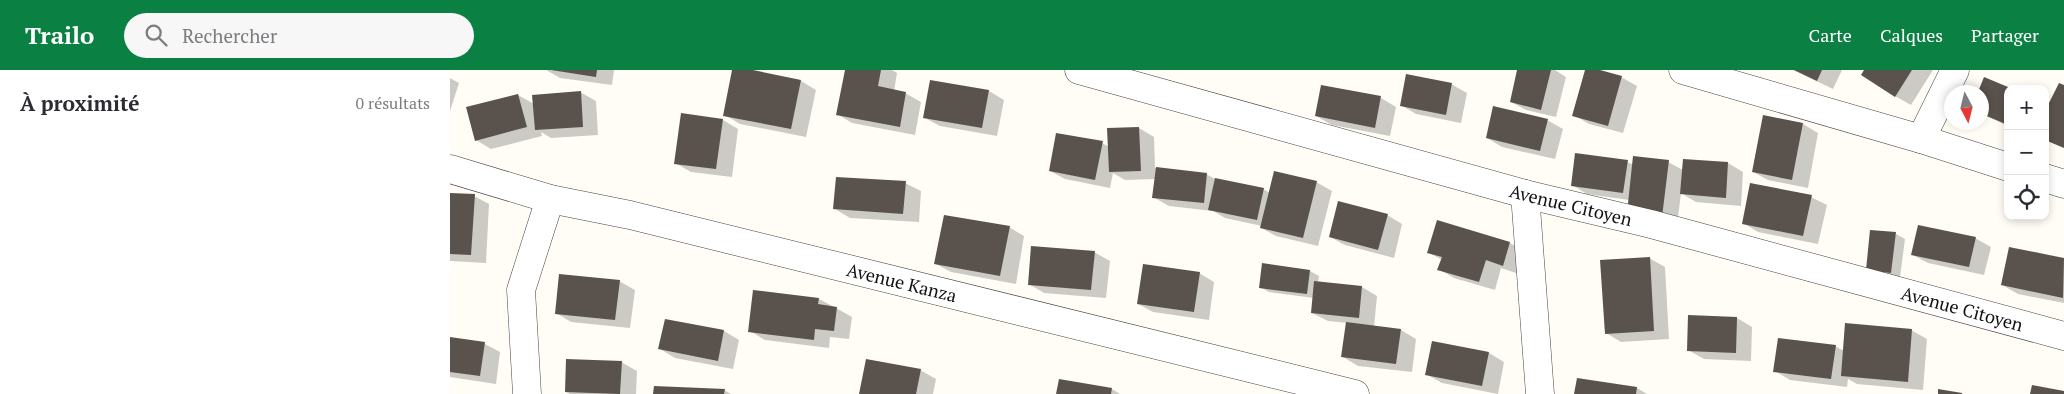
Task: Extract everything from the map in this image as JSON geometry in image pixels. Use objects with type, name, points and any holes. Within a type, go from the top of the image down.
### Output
[{"type":"street","name":"Avenue Citoyen","points":[[1079,70],[1525,194],[1651,224],[2064,336]]},
{"type":"street","points":[[1683,70],[1713,74],[2004,166]]},
{"type":"street","points":[[1921,139],[1955,70]]},
{"type":"street","name":"Avenue Kanza","points":[[450,169],[550,199],[659,222],[1356,394]]},
{"type":"street","points":[[2049,179],[2064,184]]},
{"type":"street","points":[[1525,194],[1540,394]]},
{"type":"street","points":[[527,394],[521,290],[550,199]]},
{"type":"building","points":[[551,70],[597,70],[596,77]]},
{"type":"building","points":[[732,70],[753,70],[801,80],[791,129],[723,116]]},
{"type":"building","points":[[845,70],[881,70],[878,86],[906,92],[900,127],[836,115]]},
{"type":"building","points":[[1517,70],[1551,70],[1541,110],[1510,102]]},
{"type":"building","points":[[1585,70],[1600,70],[1622,76],[1608,126],[1572,116]]},
{"type":"building","points":[[1794,70],[1822,70],[1817,81]]},
{"type":"building","points":[[1864,70],[1912,70],[1895,97],[1861,75]]},
{"type":"building","points":[[1406,74],[1452,83],[1446,115],[1400,106]]},
{"type":"building","points":[[1984,77],[2004,85],[2004,123],[1989,117],[1989,85],[1981,85]]},
{"type":"building","points":[[930,80],[989,90],[982,128],[923,118]]},
{"type":"building","points":[[2059,83],[2064,85],[2064,148],[2049,142],[2049,103]]},
{"type":"building","points":[[1321,85],[1381,96],[1375,128],[1315,116]]},
{"type":"building","points":[[581,91],[583,127],[535,130],[532,95]]},
{"type":"building","points":[[518,94],[527,127],[475,141],[466,107]]},
{"type":"building","points":[[1493,106],[1548,119],[1540,151],[1486,138]]},
{"type":"building","points":[[681,113],[723,119],[716,169],[674,164]]},
{"type":"building","points":[[1763,115],[1803,123],[1792,180],[1752,172]]},
{"type":"building","points":[[1139,127],[1141,171],[1109,172],[1107,128]]},
{"type":"building","points":[[1056,133],[1103,141],[1095,180],[1049,171]]},
{"type":"building","points":[[1575,153],[1628,160],[1623,193],[1571,186]]},
{"type":"building","points":[[1633,156],[1669,160],[1662,217],[1627,213]]},
{"type":"building","points":[[1683,159],[1728,162],[1726,198],[1680,194]]},
{"type":"building","points":[[1156,167],[1207,173],[1204,203],[1152,198]]},
{"type":"building","points":[[1274,171],[1317,181],[1303,238],[1260,228]]},
{"type":"building","points":[[836,177],[906,181],[903,214],[833,209]]},
{"type":"building","points":[[1215,178],[1264,188],[1257,220],[1208,210]]},
{"type":"building","points":[[1750,183],[1812,195],[1803,236],[1742,224]]},
{"type":"building","points":[[450,193],[475,194],[471,255],[450,254]]},
{"type":"building","points":[[1338,201],[1388,214],[1378,250],[1329,237]]},
{"type":"building","points":[[944,215],[1010,226],[1000,276],[934,264]]},
{"type":"building","points":[[1437,220],[1510,242],[1503,266],[1486,260],[1479,282],[1437,270],[1442,257],[1427,253]]},
{"type":"building","points":[[1918,225],[1976,237],[1969,267],[1911,255]]},
{"type":"building","points":[[1870,230],[1896,232],[1891,273],[1866,270]]},
{"type":"building","points":[[1031,246],[1095,251],[1091,290],[1028,285]]},
{"type":"building","points":[[2009,247],[2064,258],[2063,298],[2001,285]]},
{"type":"building","points":[[1650,257],[1654,331],[1605,334],[1600,260]]},
{"type":"building","points":[[1262,263],[1310,270],[1307,294],[1259,288]]},
{"type":"building","points":[[1143,264],[1200,272],[1194,312],[1137,304]]},
{"type":"building","points":[[559,274],[620,280],[615,320],[555,314]]},
{"type":"building","points":[[1314,281],[1362,286],[1359,318],[1311,313]]},
{"type":"building","points":[[753,290],[819,298],[818,304],[837,307],[834,331],[815,329],[814,340],[748,332]]},
{"type":"building","points":[[1688,315],[1737,317],[1736,353],[1687,351]]},
{"type":"building","points":[[665,319],[724,330],[718,361],[658,349]]},
{"type":"building","points":[[1346,322],[1401,329],[1396,364],[1341,357]]},
{"type":"building","points":[[1845,323],[1912,329],[1908,382],[1841,376]]},
{"type":"building","points":[[450,337],[485,342],[480,376],[450,372]]},
{"type":"building","points":[[1778,338],[1836,345],[1831,379],[1773,372]]},
{"type":"building","points":[[1432,341],[1489,352],[1482,386],[1425,375]]},
{"type":"building","points":[[566,359],[622,361],[620,394],[565,392]]},
{"type":"building","points":[[866,359],[921,369],[916,394],[859,394]]},
{"type":"building","points":[[1577,378],[1637,387],[1636,394],[1574,394]]},
{"type":"building","points":[[1059,379],[1112,388],[1111,394],[1056,394]]},
{"type":"building","points":[[2032,385],[2064,391],[2064,394],[2030,394]]},
{"type":"building","points":[[654,386],[725,389],[724,394],[653,394]]},
{"type":"building","points":[[1938,389],[1962,393],[1962,394],[1938,394]]}]
